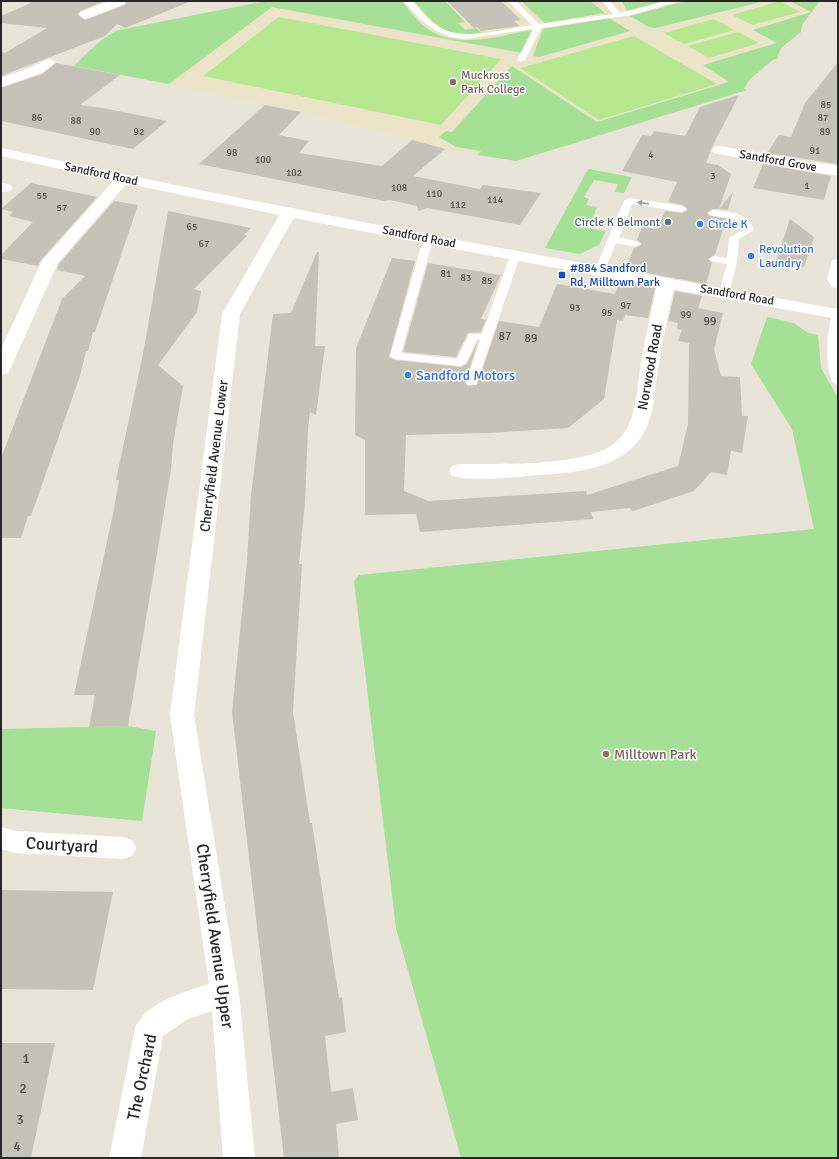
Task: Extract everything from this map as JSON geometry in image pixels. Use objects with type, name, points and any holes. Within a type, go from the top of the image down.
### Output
[{"type":"street","points":[[85,15],[120,1]]},
{"type":"street","points":[[1,82],[37,70],[48,63]]},
{"type":"street","name":"Sandford Grove","points":[[719,150],[838,171]]},
{"type":"street","name":"Sandford Road","points":[[1,152],[123,179],[515,256],[599,272],[838,312]]},
{"type":"street","points":[[1,370],[50,260],[123,179]]},
{"type":"street","name":"Cherryfield Avenue Lower","points":[[182,714],[231,314],[289,212]]},
{"type":"street","points":[[838,264],[835,279],[838,283]]},
{"type":"street","name":"Norwood Road","points":[[459,472],[516,470],[578,464],[607,456],[621,449],[632,436],[642,414],[648,367],[666,283]]},
{"type":"street","name":"Cherryfield Avenue Upper","points":[[182,714],[225,993],[239,1158]]},
{"type":"street","name":"Courtyard","points":[[1,838],[15,842],[123,848]]},
{"type":"street","name":"The Orchard","points":[[125,1158],[150,1028],[179,1008],[225,993]]},
{"type":"lane","points":[[408,1],[435,29],[448,35],[473,36],[632,13],[675,1]]},
{"type":"lane","points":[[512,1],[538,27]]},
{"type":"lane","points":[[606,1],[617,14]]},
{"type":"lane","points":[[521,60],[538,27]]},
{"type":"lane","points":[[599,272],[629,201],[682,209]]},
{"type":"lane","points":[[713,213],[736,216],[747,224],[749,230],[734,238],[732,262],[724,293]]},
{"type":"lane","points":[[430,239],[425,250],[394,356],[461,363],[472,336],[486,337]]},
{"type":"lane","points":[[613,239],[636,244]]},
{"type":"lane","points":[[472,383],[486,337],[515,256]]},
{"type":"lane","points":[[714,259],[732,262]]},
{"type":"lane","points":[[838,312],[832,338],[833,370],[838,382]]},
{"type":"shaded area","name":"Muckross Park College","points":[[266,1],[820,1],[802,25],[801,32],[781,48],[777,59],[774,59],[749,80],[744,89],[747,90],[516,161],[445,149],[302,111],[74,66],[106,35],[119,30]]},
{"type":"green space","points":[[266,1],[402,1],[423,25],[438,35],[464,40],[492,38],[532,30],[522,53],[272,7],[169,84],[74,66],[100,41],[119,30]]},
{"type":"green space","points":[[414,1],[445,1],[465,22],[458,23],[465,30],[476,28],[482,33],[469,35],[459,34],[442,29],[435,24]]},
{"type":"green space","points":[[590,1],[605,13],[545,23],[522,2]]},
{"type":"green space","points":[[622,1],[663,1],[627,11]]},
{"type":"green space","points":[[686,1],[765,1],[655,28],[649,27],[630,16]]},
{"type":"green space","points":[[780,1],[800,12],[753,25],[732,15]]},
{"type":"green space","points":[[790,1],[820,1],[802,25],[801,32],[781,48],[777,59],[774,59],[749,80],[744,89],[747,90],[516,161],[477,155],[481,151],[456,147],[439,137],[446,131],[452,132],[512,66],[597,122],[729,82],[703,65],[777,43],[753,30],[811,12]]},
{"type":"green space","points":[[279,17],[501,59],[441,125],[203,76]]},
{"type":"green space","points":[[609,18],[630,31],[539,57],[533,56],[543,29]]},
{"type":"green space","points":[[714,19],[734,30],[684,44],[664,33]]},
{"type":"green space","points":[[738,32],[759,43],[709,58],[688,46]]},
{"type":"green space","points":[[634,36],[717,84],[599,120],[520,68]]},
{"type":"green space","points":[[588,169],[632,177],[624,193],[615,192],[618,184],[594,180],[584,197],[589,199],[586,205],[597,207],[588,228],[606,231],[599,245],[580,254],[545,248]]},
{"type":"green space","name":"Milltown Park","points":[[767,317],[794,323],[808,333],[818,335],[821,368],[838,398],[838,1158],[461,1158],[396,928],[354,581],[359,575],[814,529],[792,429],[751,364]]},
{"type":"green space","points":[[128,726],[156,731],[142,821],[1,808],[1,729]]},
{"type":"building","points":[[35,1],[105,1],[80,11],[78,15],[85,20],[125,5],[127,1],[189,2],[125,28],[117,24],[105,36],[1,76],[1,52],[5,53],[47,28],[1,23],[1,16]]},
{"type":"building","points":[[447,1],[501,1],[521,20],[514,21],[520,26],[481,31],[477,27],[474,28]]},
{"type":"building","points":[[838,62],[838,164],[767,153],[779,135],[791,137],[805,103]]},
{"type":"building","points":[[56,63],[120,75],[80,105],[167,121],[133,149],[1,121],[1,88],[42,74]]},
{"type":"building","points":[[739,95],[711,149],[706,163],[718,165],[731,174],[719,209],[712,209],[707,213],[710,216],[726,219],[715,255],[708,259],[712,263],[706,284],[625,269],[634,248],[642,244],[637,240],[642,227],[657,229],[665,211],[682,213],[688,210],[683,205],[668,202],[677,182],[622,171],[642,135],[651,136],[654,131],[685,136],[700,107]]},
{"type":"building","points":[[265,105],[301,112],[279,135],[309,141],[299,153],[382,166],[412,140],[445,149],[413,176],[480,189],[483,185],[541,193],[520,225],[427,208],[419,211],[417,206],[390,200],[384,201],[199,164]]},
{"type":"building","points":[[763,164],[831,176],[824,200],[753,188]]},
{"type":"building","points":[[31,183],[97,197],[41,260],[38,266],[1,259],[1,255],[33,222],[9,216],[13,212],[1,209]]},
{"type":"building","points":[[733,192],[728,210],[719,209]]},
{"type":"building","points":[[114,201],[138,205],[95,332],[93,332],[88,351],[86,351],[80,376],[31,516],[28,516],[21,538],[1,538],[1,458],[62,299],[85,276],[57,270],[59,264]]},
{"type":"building","points":[[168,211],[251,228],[244,235],[247,236],[194,289],[201,291],[197,312],[158,365],[183,386],[173,444],[171,470],[128,726],[89,727],[95,695],[74,695],[114,509],[119,480],[116,480],[143,354]]},
{"type":"building","points":[[790,219],[814,237],[804,267],[776,261]]},
{"type":"building","points":[[317,252],[319,252],[315,346],[325,346],[316,415],[310,412],[308,429],[305,502],[299,564],[302,564],[293,712],[339,998],[342,997],[346,1032],[325,1036],[331,1092],[353,1088],[358,1120],[336,1124],[339,1158],[284,1158],[232,712],[247,561],[251,495],[273,314],[291,313]]},
{"type":"building","points":[[392,258],[415,261],[389,357],[395,360],[461,367],[467,364],[478,341],[465,383],[468,386],[477,385],[499,321],[539,327],[557,284],[615,294],[620,281],[655,288],[648,318],[625,315],[623,321],[617,320],[604,399],[588,412],[568,428],[488,433],[406,435],[404,491],[429,501],[586,491],[587,495],[678,466],[688,424],[689,343],[678,341],[682,330],[677,329],[678,323],[668,321],[675,291],[702,296],[698,308],[723,313],[714,349],[721,376],[740,377],[742,416],[748,416],[742,453],[731,451],[727,475],[711,472],[694,491],[633,511],[630,508],[591,512],[593,519],[420,532],[416,514],[365,515],[365,440],[355,435],[356,348]]},
{"type":"building","points":[[428,263],[501,275],[481,319],[486,320],[481,332],[468,333],[456,357],[403,352]]},
{"type":"building","points":[[1,890],[113,892],[93,990],[1,989]]},
{"type":"building","points":[[1,1043],[55,1043],[31,1158],[1,1158]]},
{"type":"place","name":"Muckross Park College","points":[[453,82]]},
{"type":"place","name":"Circle K Belmont","points":[[668,222]]},
{"type":"place","name":"Circle K","points":[[700,224]]},
{"type":"place","name":"Revolution Laundry","points":[[751,256]]},
{"type":"place","name":"#884 Sandford Rd, Milltown Park","points":[[562,275]]},
{"type":"place","name":"Sandford Motors","points":[[408,375]]},
{"type":"place","name":"Milltown Park","points":[[606,754]]}]
